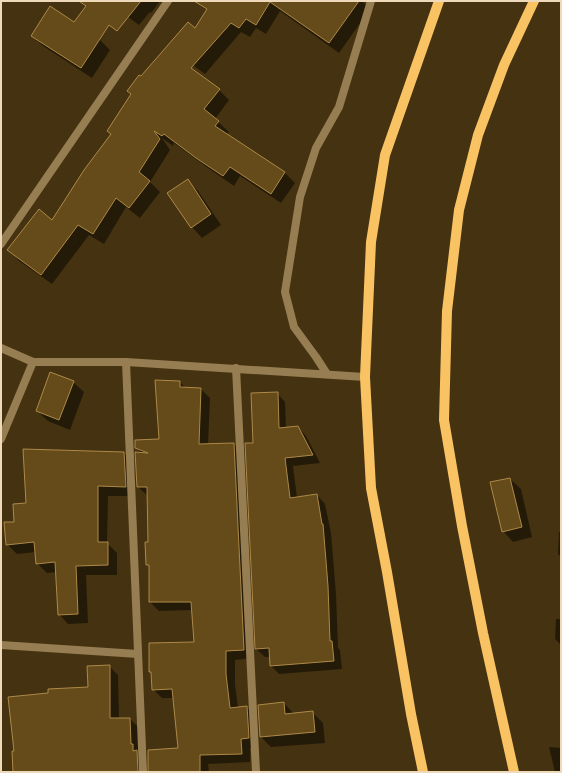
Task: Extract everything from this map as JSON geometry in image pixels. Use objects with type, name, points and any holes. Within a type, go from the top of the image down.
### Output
[{"type":"main road","points":[[424,772],[411,714],[388,572],[371,488],[365,377],[371,242],[385,154],[439,1]]},
{"type":"main road","points":[[514,772],[463,534],[444,420],[446,342],[447,311],[459,210],[478,135],[504,65],[534,1]]},
{"type":"street","points":[[1,244],[168,1]]},
{"type":"street","points":[[327,374],[316,356],[294,327],[285,292],[300,197],[316,148],[339,107],[371,1]]},
{"type":"street","points":[[1,348],[32,362],[126,362],[365,377]]},
{"type":"street","points":[[1,439],[32,362]]},
{"type":"street","points":[[126,362],[143,772]]},
{"type":"street","points":[[236,368],[256,772]]},
{"type":"street","points":[[1,645],[138,654]]},
{"type":"building","points":[[79,1],[141,1],[117,31],[109,25],[81,68],[31,36],[50,6],[74,22],[86,6]]},
{"type":"building","points":[[194,1],[359,1],[329,43],[270,2],[256,25],[246,19],[239,28],[231,23],[191,68],[220,89],[204,109],[219,121],[215,126],[285,172],[271,194],[230,167],[223,176],[164,134],[162,136],[154,131],[160,139],[139,172],[150,181],[129,208],[116,198],[93,234],[78,225],[41,275],[7,250],[39,209],[52,220],[84,170],[111,134],[107,131],[131,94],[127,91],[139,75],[141,76],[188,22],[195,28],[207,9]]},
{"type":"building","points":[[188,179],[211,214],[191,228],[167,193]]},
{"type":"building","points":[[50,372],[74,381],[59,420],[36,411]]},
{"type":"building","points":[[155,380],[180,381],[180,387],[201,388],[199,444],[234,443],[244,650],[226,651],[226,674],[230,708],[247,706],[249,738],[241,739],[242,754],[200,755],[200,772],[148,772],[148,750],[178,748],[172,689],[152,690],[151,672],[149,672],[149,643],[194,642],[191,602],[149,602],[149,565],[146,565],[145,542],[148,542],[147,487],[137,487],[135,452],[148,453],[135,448],[135,440],[159,439]]},
{"type":"building","points":[[278,392],[279,428],[298,426],[313,455],[285,458],[290,498],[317,494],[323,524],[328,586],[330,641],[332,641],[334,661],[270,666],[269,648],[255,649],[245,443],[253,443],[251,393]]},
{"type":"building","points":[[23,449],[124,452],[126,487],[98,486],[98,542],[108,542],[108,565],[76,566],[78,614],[58,615],[55,562],[36,564],[34,542],[6,545],[4,522],[14,522],[13,504],[26,503]]},
{"type":"building","points":[[510,478],[522,527],[502,532],[490,482]]},
{"type":"building","points":[[110,665],[110,718],[130,718],[131,744],[133,744],[133,751],[137,750],[138,772],[13,772],[12,751],[14,751],[8,697],[48,693],[48,689],[88,687],[87,666]]},
{"type":"building","points":[[284,702],[285,714],[313,711],[315,732],[260,737],[258,705]]}]
